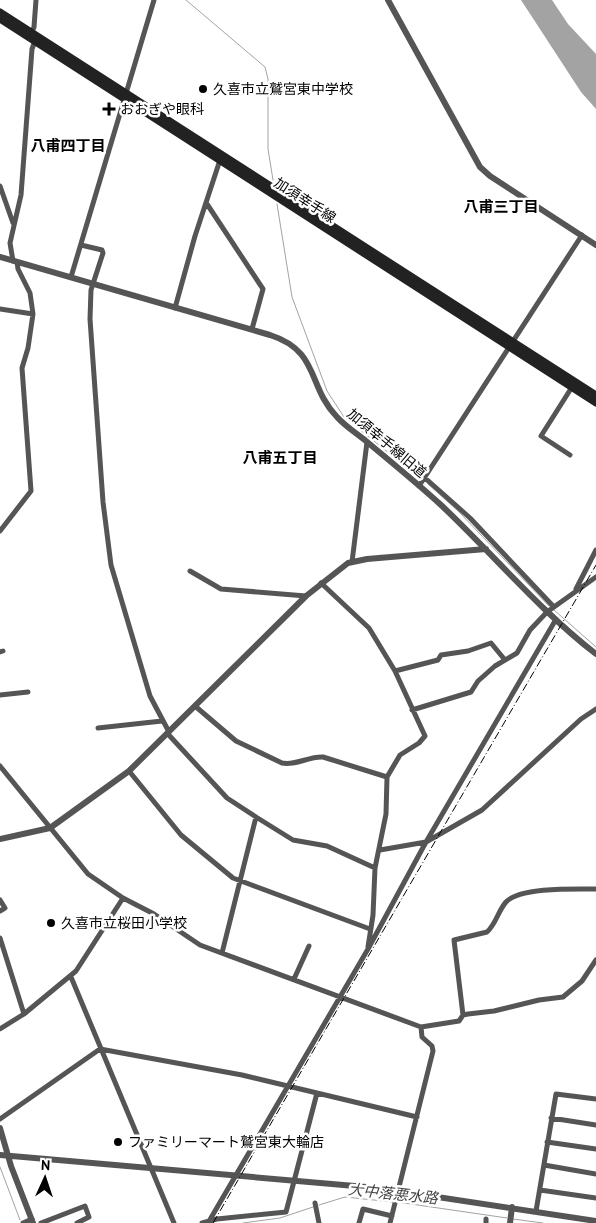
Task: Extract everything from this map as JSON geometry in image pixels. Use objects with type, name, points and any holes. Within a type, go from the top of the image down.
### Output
[{"type":"main road","name":"加須幸手線","points":[[0,12],[220,160],[512,345],[596,394]]},
{"type":"main road","name":"加須幸手線","points":[[0,19],[126,96],[512,345],[596,403]]},
{"type":"street","points":[[32,32],[36,0]]},
{"type":"street","points":[[388,0],[480,167],[490,176],[596,245]]},
{"type":"street","points":[[71,277],[126,96],[152,1]]},
{"type":"street","points":[[0,531],[31,491],[22,368],[28,348],[33,314],[30,293],[18,270],[10,243],[13,223],[21,195],[30,77],[35,41]]},
{"type":"street","points":[[175,308],[220,160]]},
{"type":"street","points":[[0,186],[13,223]]},
{"type":"street","points":[[206,204],[263,289],[252,330]]},
{"type":"street","points":[[420,486],[582,235]]},
{"type":"street","points":[[81,244],[102,250],[103,253],[94,284],[90,319],[103,502],[110,557],[150,696],[168,733],[227,798],[293,840],[327,846],[375,868]]},
{"type":"street","name":"加須幸手線旧道","points":[[0,257],[284,340],[299,351],[307,360],[327,403],[336,417],[420,486],[486,549],[555,621],[596,654]]},
{"type":"street","points":[[0,309],[33,314]]},
{"type":"street","points":[[570,455],[541,436],[572,387]]},
{"type":"street","points":[[352,562],[367,442]]},
{"type":"street","points":[[425,478],[470,518],[553,606]]},
{"type":"street","points":[[0,839],[50,828],[129,770],[306,596],[321,583],[352,562],[486,549]]},
{"type":"street","points":[[576,590],[596,550]]},
{"type":"street","points":[[190,571],[221,589],[306,596]]},
{"type":"street","points":[[412,710],[471,692],[478,682],[505,660],[517,653],[530,630],[546,612],[596,577]]},
{"type":"street","points":[[321,583],[366,622],[395,671],[425,736],[419,743],[400,755],[387,777],[386,814],[375,868],[368,949]]},
{"type":"street","points":[[209,1222],[234,1176],[368,949],[426,842],[555,621]]},
{"type":"street","points":[[395,671],[438,660],[441,655],[468,651],[491,643],[505,660]]},
{"type":"street","points":[[0,694],[28,692]]},
{"type":"street","points":[[194,706],[236,741],[282,763],[290,764],[315,756],[323,756],[387,777]]},
{"type":"street","points":[[380,850],[426,842],[482,810],[581,719],[596,709]]},
{"type":"street","points":[[98,728],[162,721]]},
{"type":"street","points":[[0,766],[29,799],[88,874],[122,898],[154,914],[200,945],[420,1027],[459,1021],[463,1016],[539,1000],[563,997],[582,981],[596,960]]},
{"type":"street","points":[[129,770],[180,835],[227,874],[241,881],[370,929]]},
{"type":"street","points":[[222,954],[256,817]]},
{"type":"street","points":[[463,1016],[454,954],[454,940],[487,932],[502,908],[512,897],[555,889],[596,889]]},
{"type":"street","points":[[0,1029],[24,1014],[71,977],[82,964],[122,898]]},
{"type":"street","points":[[0,900],[4,908],[0,911]]},
{"type":"street","points":[[0,938],[24,1014]]},
{"type":"street","points":[[294,979],[308,946]]},
{"type":"street","points":[[71,977],[174,1223]]},
{"type":"street","points":[[390,1223],[432,1051],[432,1046],[422,1037],[420,1027]]},
{"type":"street","points":[[0,1119],[100,1049],[288,1085],[417,1117]]},
{"type":"street","points":[[202,1223],[286,1212],[317,1092]]},
{"type":"street","points":[[536,1211],[556,1094],[596,1099]]},
{"type":"street","points":[[551,1118],[596,1125]]},
{"type":"street","points":[[0,1128],[8,1156],[32,1221],[23,1223]]},
{"type":"street","points":[[548,1142],[596,1149]]},
{"type":"street","points":[[0,1155],[153,1170],[295,1181],[512,1207],[596,1220]]},
{"type":"street","points":[[544,1166],[596,1174]]},
{"type":"street","points":[[540,1190],[596,1198]]},
{"type":"street","points":[[41,1223],[85,1206],[89,1217],[77,1223]]},
{"type":"street","points":[[316,1206],[319,1223]]},
{"type":"street","points":[[511,1220],[512,1207]]},
{"type":"street","points":[[359,1223],[363,1209],[392,1216]]},
{"type":"shaded area","points":[[521,0],[552,0],[568,24],[596,54],[596,109],[581,92]]},
{"type":"waterway","points":[[186,0],[265,67],[268,79],[268,149],[273,180]]},
{"type":"waterway","points":[[277,204],[292,297],[327,391],[344,417],[419,477]]},
{"type":"waterway","points":[[428,484],[458,511],[549,606]]},
{"type":"waterway","points":[[554,610],[596,647]]},
{"type":"waterway","name":"大中落悪水路","points":[[0,1167],[20,1220]]},
{"type":"waterway","name":"大中落悪水路","points":[[319,1205],[345,1197],[393,1202]]},
{"type":"waterway","name":"大中落悪水路","points":[[397,1202],[507,1218]]},
{"type":"waterway","name":"大中落悪水路","points":[[243,1223],[280,1218],[313,1207]]},
{"type":"waterway","name":"大中落悪水路","points":[[513,1219],[543,1223]]},
{"type":"railway","points":[[213,1223],[596,565]]},
{"type":"place","name":"久喜市立鷲宮東中学校","points":[[203,89]]},
{"type":"place","name":"おおぎや眼科","points":[[109,109]]},
{"type":"place","name":"久喜市立桜田小学校","points":[[51,923]]},
{"type":"place","name":"ファミリーマート鷲宮東大輪店","points":[[118,1142]]},
{"type":"district","name":"八甫四丁目","points":[[68,146]]},
{"type":"district","name":"八甫三丁目","points":[[501,207]]},
{"type":"district","name":"八甫五丁目","points":[[280,458]]}]
